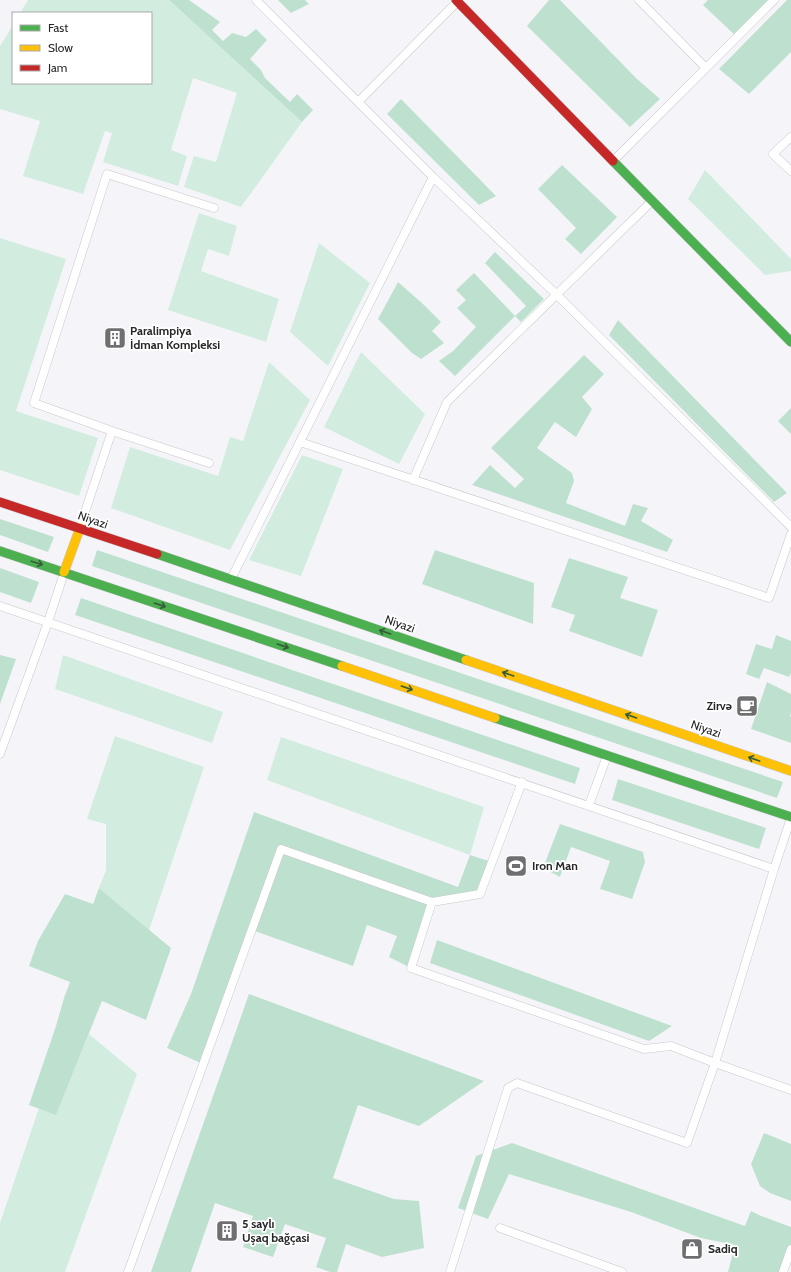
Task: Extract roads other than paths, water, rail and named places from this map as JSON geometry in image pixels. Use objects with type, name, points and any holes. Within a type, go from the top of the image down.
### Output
[{"type":"main road","points":[[456,1],[791,342]]},
{"type":"main road","name":"Niyazi","points":[[0,502],[231,579],[791,771]]},
{"type":"main road","points":[[64,572],[80,528]]},
{"type":"main road","points":[[0,551],[791,818]]},
{"type":"lane","points":[[256,0],[433,177],[557,295],[791,527]]},
{"type":"lane","points":[[639,0],[706,68]]},
{"type":"lane","points":[[614,161],[774,0]]},
{"type":"lane","points":[[358,102],[456,1]]},
{"type":"lane","points":[[791,137],[774,154],[791,171]]},
{"type":"lane","points":[[209,463],[34,404],[107,174],[214,208]]},
{"type":"lane","points":[[231,579],[433,177]]},
{"type":"lane","points":[[413,480],[447,402],[652,200]]},
{"type":"lane","points":[[80,528],[112,431]]},
{"type":"lane","points":[[300,442],[769,598],[791,534]]},
{"type":"lane","points":[[0,754],[48,622],[64,572]]},
{"type":"lane","points":[[0,606],[522,782],[774,869]]},
{"type":"lane","points":[[589,805],[607,756]]},
{"type":"lane","points":[[128,1272],[281,849],[432,902],[480,894],[522,782]]},
{"type":"lane","points":[[450,1272],[508,1088],[517,1083],[687,1144],[715,1063],[791,818]]},
{"type":"lane","points":[[432,902],[411,968],[644,1049],[671,1046],[791,1090]]},
{"type":"lane","points":[[500,1228],[622,1272]]},
{"type":"lane","points":[[783,1272],[791,1248]]},
{"type":"place","name":"Paralimpiya İdman Kompleksi","points":[[115,338]]},
{"type":"place","name":"Zirvə","points":[[747,706]]},
{"type":"place","name":"Iron Man","points":[[516,866]]},
{"type":"place","name":"5 saylı Uşaq bağçasi","points":[[227,1231]]},
{"type":"place","name":"Sadiq","points":[[692,1249]]}]
